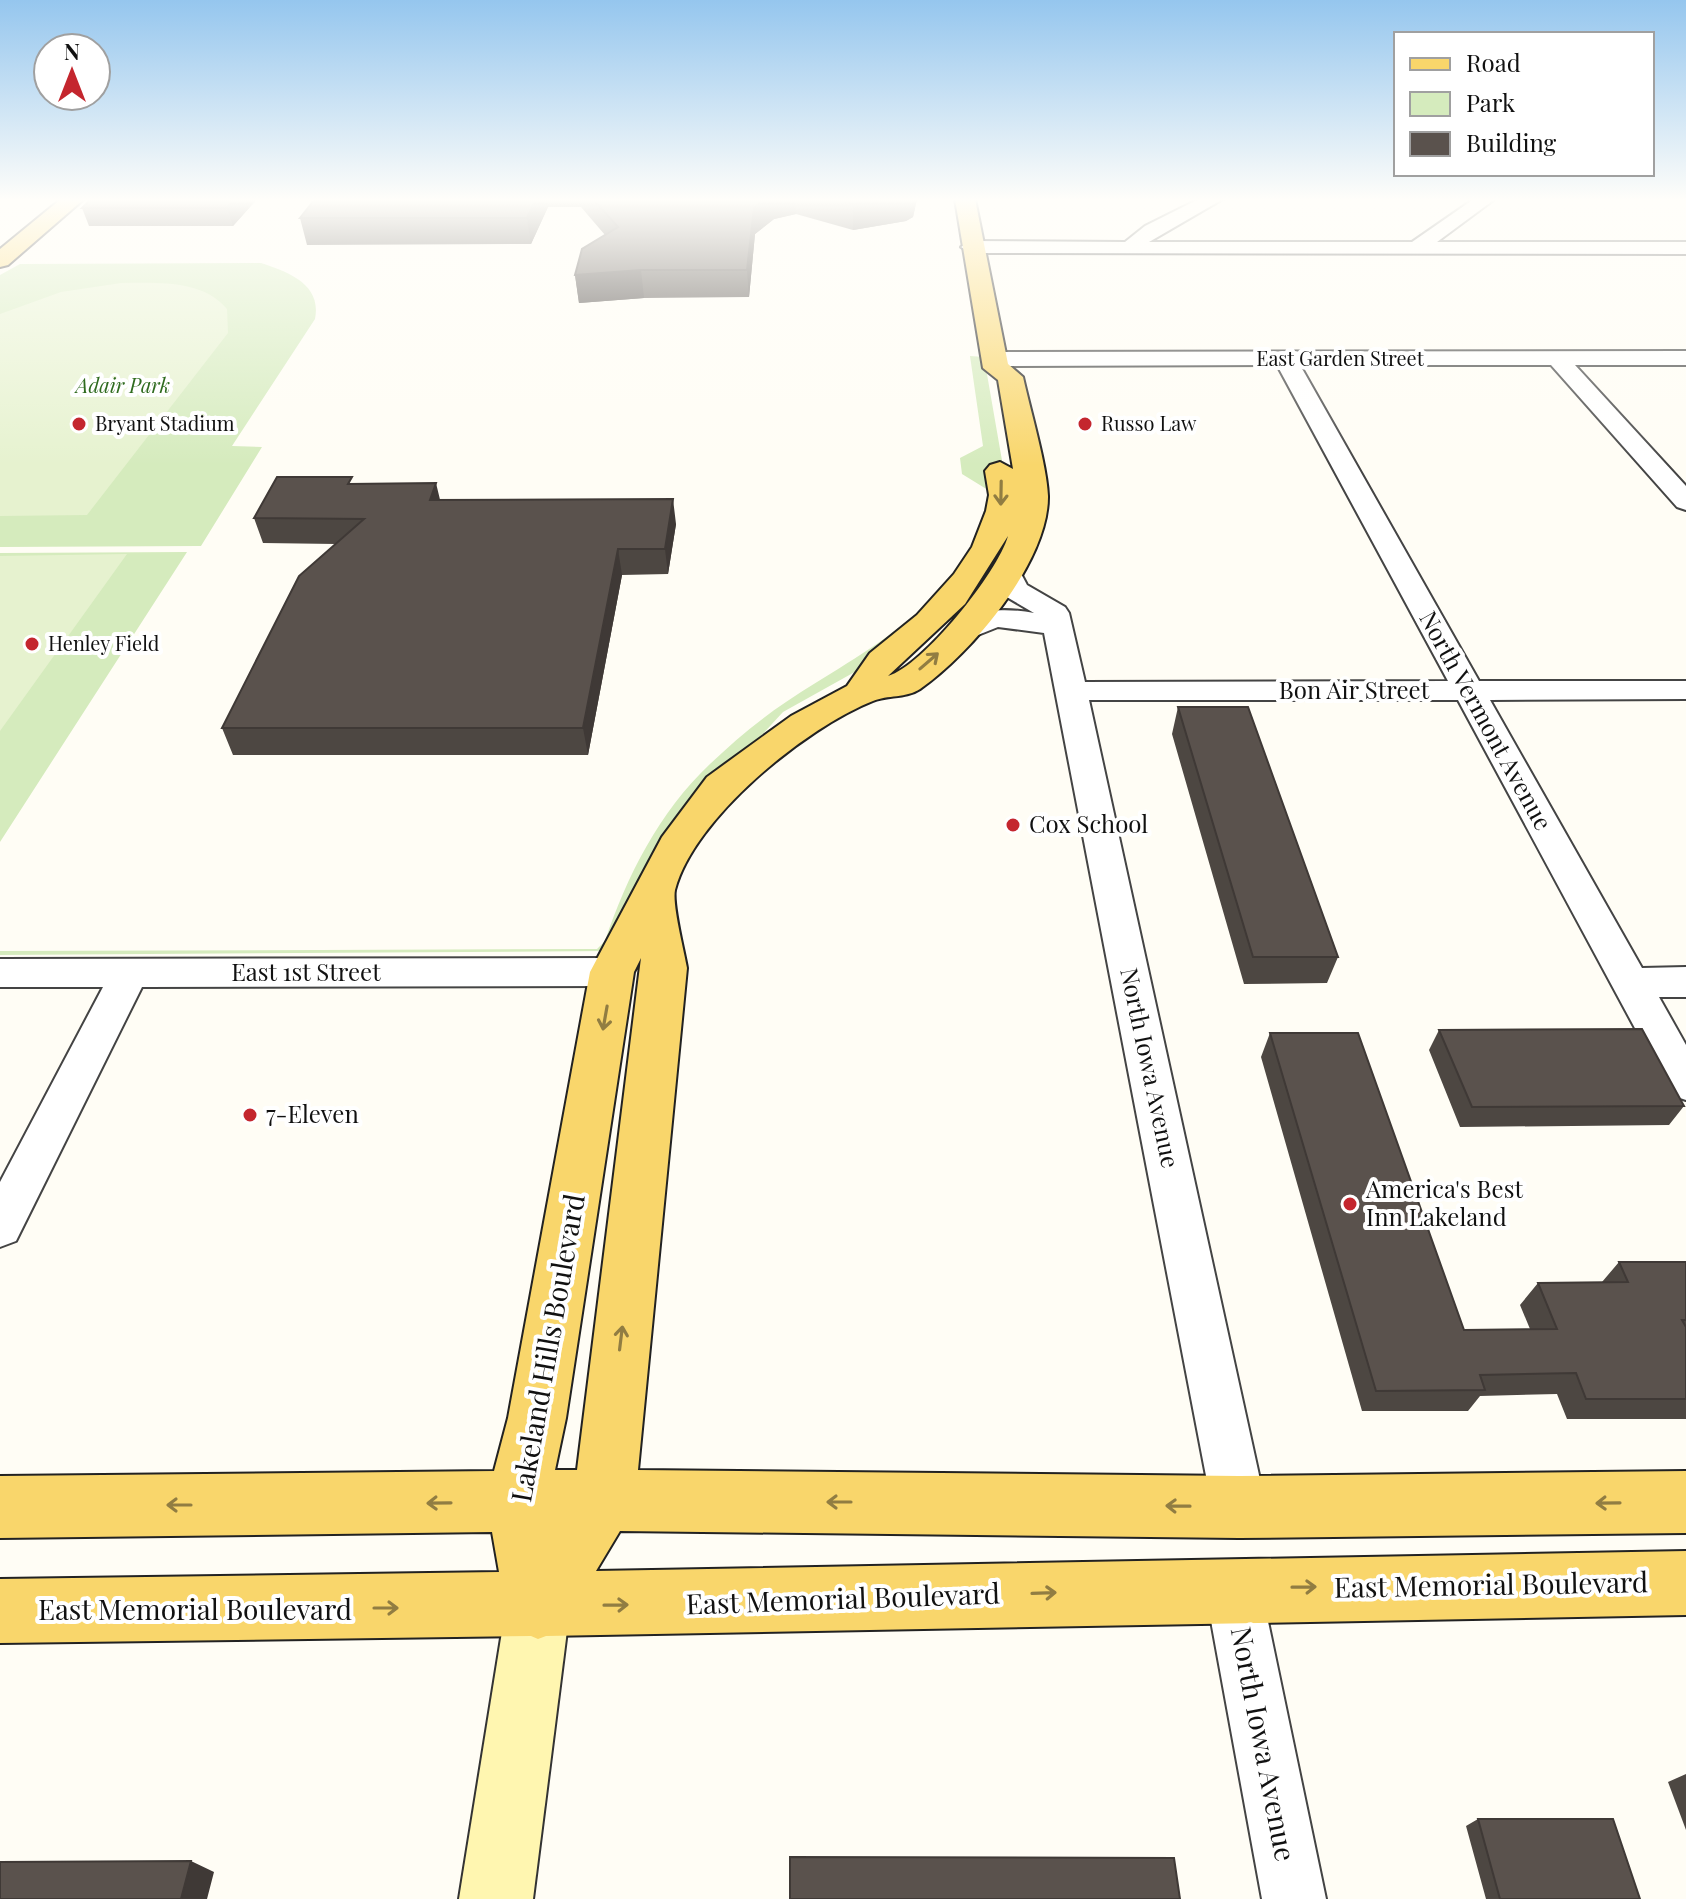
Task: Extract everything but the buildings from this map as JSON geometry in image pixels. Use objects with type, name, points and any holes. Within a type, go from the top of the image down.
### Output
[{"type":"main road","name":"Lakeland Hills Boulevard","points":[[538,1607],[517,1501],[537,1418],[612,972],[682,837],[721,786],[804,724],[862,692],[905,683],[963,632],[1008,574],[1021,545],[1033,497],[1010,377],[995,363],[979,288]]},
{"type":"main road","name":"Lakeland Hills Boulevard","points":[[862,692],[872,668],[932,620],[974,569],[989,540],[1004,496],[983,377],[995,363]]},
{"type":"main road","points":[[496,1899],[538,1607],[604,1500],[665,968],[654,895]]},
{"type":"main road","points":[[0,1507],[604,1500],[1239,1507],[1686,1502]]},
{"type":"main road","name":"East Memorial Boulevard","points":[[0,1611],[538,1607],[1233,1588],[1686,1583]]},
{"type":"street","points":[[1557,358],[1686,502]]},
{"type":"street","name":"East Garden Street","points":[[995,363],[1686,358]]},
{"type":"street","name":"North Vermont Avenue","points":[[1285,359],[1686,1083]]},
{"type":"street","points":[[963,632],[983,619],[999,616],[1058,628],[1055,613],[1015,590],[1008,574]]},
{"type":"street","name":"North Iowa Avenue","points":[[1058,628],[1239,1507]]},
{"type":"street","name":"Bon Air Street","points":[[1069,691],[1686,690]]},
{"type":"street","name":"East 1st Street","points":[[0,973],[612,972]]},
{"type":"street","points":[[0,1227],[129,974]]},
{"type":"street","points":[[1632,983],[1686,982]]},
{"type":"street","name":"North Iowa Avenue","points":[[1233,1588],[1294,1899]]},
{"type":"green space","name":"Adair Park","points":[[0,288],[308,288],[316,307],[315,319],[232,446],[262,447],[201,546],[0,547]]},
{"type":"green space","name":"Bryant Stadium","points":[[90,288],[192,288],[217,299],[227,309],[228,333],[87,515],[0,516],[0,314],[61,292]]},
{"type":"green space","points":[[970,356],[984,357],[1008,495],[912,640],[783,712],[745,753],[606,951],[0,955],[0,951],[597,949],[605,941],[634,869],[647,846],[692,783],[766,716],[912,617],[939,591],[962,562],[978,529],[988,490],[962,474],[960,458],[983,446]]},
{"type":"green space","points":[[187,552],[0,842],[0,553]]},
{"type":"green space","name":"Henley Field","points":[[127,554],[0,731],[0,556]]},
{"type":"place","name":"Bryant Stadium","points":[[79,424]]},
{"type":"place","name":"Russo Law","points":[[1085,424]]},
{"type":"place","name":"Henley Field","points":[[32,644]]},
{"type":"place","name":"Cox School","points":[[1013,825]]},
{"type":"place","name":"7-Eleven","points":[[250,1115]]},
{"type":"place","name":"America's Best Inn Lakeland","points":[[1350,1204]]}]
